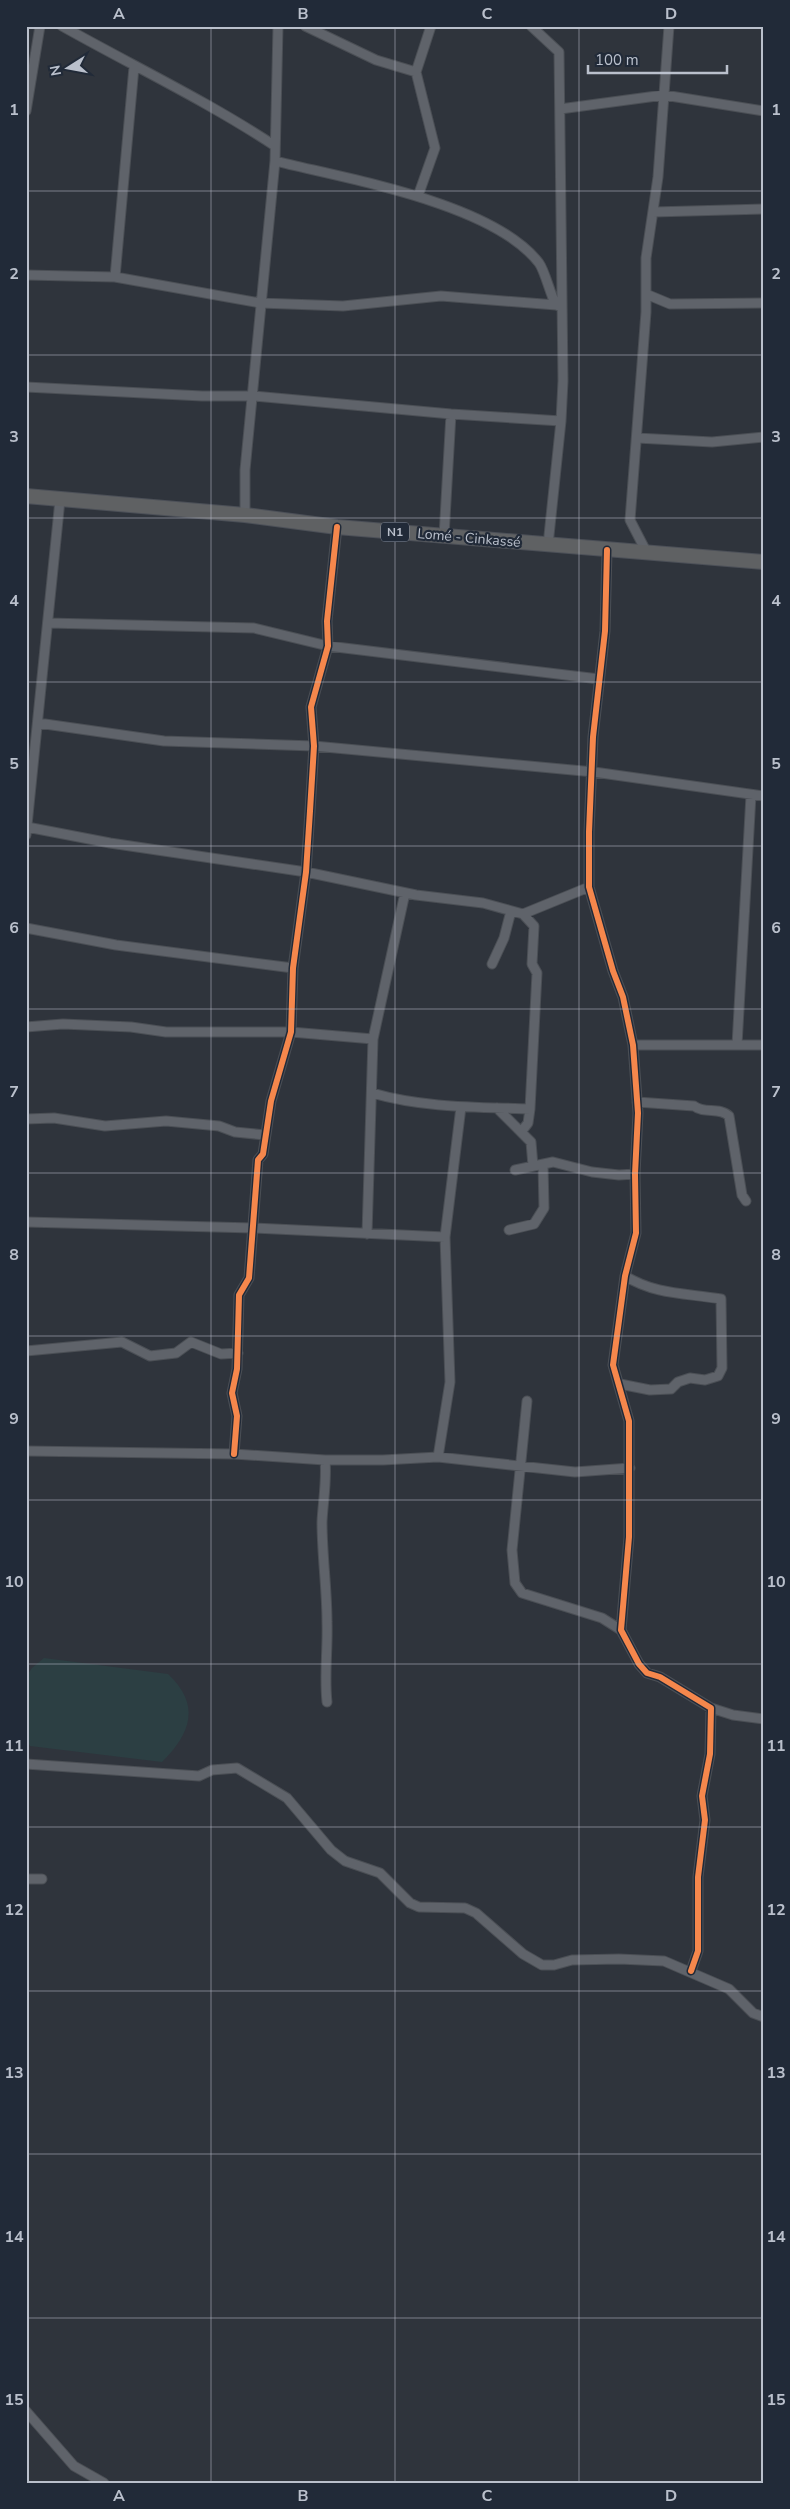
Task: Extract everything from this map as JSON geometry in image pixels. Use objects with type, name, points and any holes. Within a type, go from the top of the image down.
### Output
[{"type":"highway","name":"Lomé - Cinkassé","points":[[26,496],[245,515],[337,527],[764,562]]},
{"type":"street","points":[[26,111],[40,26]]},
{"type":"street","points":[[62,26],[134,67],[237,120],[275,146]]},
{"type":"street","points":[[245,515],[246,470],[260,303],[275,161],[278,26]]},
{"type":"street","points":[[305,26],[376,60],[416,72]]},
{"type":"street","points":[[418,196],[435,148],[416,72],[431,26]]},
{"type":"street","points":[[531,26],[559,52],[558,305],[561,422],[548,545]]},
{"type":"street","points":[[647,552],[630,520],[646,294],[646,258],[658,177],[669,26]]},
{"type":"street","points":[[115,277],[134,67]]},
{"type":"street","points":[[560,109],[664,95],[764,111]]},
{"type":"street","points":[[275,161],[418,196],[464,213],[522,244],[541,265],[548,291],[558,305]]},
{"type":"street","points":[[653,212],[764,209]]},
{"type":"street","points":[[26,275],[115,277],[260,303],[343,306],[442,296],[558,305]]},
{"type":"street","points":[[646,294],[670,304],[764,304]]},
{"type":"street","points":[[26,387],[202,396],[253,396],[561,422]]},
{"type":"street","points":[[444,536],[451,414]]},
{"type":"street","points":[[637,438],[712,442],[764,436]]},
{"type":"street","points":[[60,500],[38,723],[28,803],[27,831],[306,872],[405,893],[483,903],[523,914],[534,926],[532,932],[532,964],[537,973],[530,1109],[528,1124],[521,1132]]},
{"type":"street","points":[[234,1454],[237,1416],[232,1393],[238,1353],[239,1295],[249,1278],[258,1160],[263,1154],[271,1101],[291,1032],[293,968],[306,872],[314,746],[310,706],[328,646],[327,621],[337,527]]},
{"type":"street","points":[[607,550],[605,631],[599,679],[592,772],[590,887],[613,971],[623,997],[633,1045],[637,1102],[634,1174],[636,1233],[625,1276],[613,1365],[620,1384],[629,1421],[629,1537],[621,1630]]},
{"type":"street","points":[[48,623],[254,628],[328,646],[599,679]]},
{"type":"street","points":[[38,723],[164,741],[314,746],[592,772],[764,796]]},
{"type":"street","points":[[738,1045],[752,795]]},
{"type":"street","points":[[523,914],[590,887]]},
{"type":"street","points":[[367,1234],[373,1039],[405,893]]},
{"type":"street","points":[[492,964],[504,938],[511,911]]},
{"type":"street","points":[[26,928],[116,945],[293,968]]},
{"type":"street","points":[[26,1027],[63,1024],[131,1026],[166,1032],[291,1032],[373,1039]]},
{"type":"street","points":[[633,1045],[764,1046]]},
{"type":"street","points":[[372,1093],[403,1102],[462,1107],[530,1109]]},
{"type":"street","points":[[637,1102],[694,1106],[698,1110],[725,1112],[729,1116],[742,1195],[746,1201]]},
{"type":"street","points":[[438,1456],[450,1382],[445,1237],[462,1107]]},
{"type":"street","points":[[496,1108],[531,1142],[533,1166]]},
{"type":"street","points":[[26,1119],[54,1118],[104,1126],[166,1121],[219,1126],[234,1132],[265,1135]]},
{"type":"street","points":[[515,1170],[553,1162],[592,1172],[619,1176],[634,1174]]},
{"type":"street","points":[[509,1230],[534,1224],[544,1208],[543,1164]]},
{"type":"street","points":[[26,1222],[253,1228],[445,1237]]},
{"type":"street","points":[[620,1384],[650,1390],[670,1389],[678,1382],[690,1378],[705,1380],[718,1376],[722,1368],[721,1298],[664,1292],[641,1286],[625,1276]]},
{"type":"street","points":[[26,1351],[122,1342],[150,1356],[176,1352],[191,1342],[221,1354],[238,1353]]},
{"type":"street","points":[[527,1401],[522,1466],[512,1550],[515,1583],[522,1593],[602,1618],[621,1630],[639,1664],[647,1674],[660,1677],[711,1708],[733,1715],[764,1719]]},
{"type":"street","points":[[26,1451],[234,1454],[325,1460],[383,1460],[438,1456],[575,1472],[630,1468]]},
{"type":"street","points":[[325,1460],[327,1477],[322,1522],[327,1594],[328,1646],[324,1676],[327,1702]]},
{"type":"street","points":[[691,1971],[698,1951],[698,1877],[705,1820],[702,1796],[710,1754],[711,1708]]},
{"type":"street","points":[[26,1764],[199,1776],[212,1770],[237,1768],[286,1798],[331,1850],[346,1861],[380,1873],[410,1903],[419,1907],[465,1908],[476,1913],[533,1962],[554,1965],[572,1960],[643,1959],[664,1961],[729,1989],[754,2013],[764,2017]]},
{"type":"street","points":[[26,1879],[42,1879]]},
{"type":"street","points":[[26,2411],[74,2466],[104,2483]]},
{"type":"green space","points":[[44,1658],[168,1674],[178,1685],[185,1697],[188,1708],[188,1719],[180,1740],[162,1762],[30,1746],[26,1739],[26,1677],[32,1668]]},
{"type":"cycle path","points":[[234,1454],[237,1416],[232,1393],[237,1369],[239,1295],[249,1278],[258,1160],[263,1154],[271,1101],[291,1032],[293,968],[306,872],[310,811],[314,746],[311,707],[328,646],[327,621],[337,527]]},
{"type":"cycle path","points":[[607,550],[605,631],[593,737],[589,887],[613,971],[623,997],[633,1045],[638,1113],[635,1174],[636,1233],[625,1276],[613,1365],[629,1421],[629,1537],[621,1630],[639,1664],[647,1673],[660,1677],[711,1708],[710,1754],[702,1796],[705,1820],[698,1877],[698,1951],[691,1971]]}]
